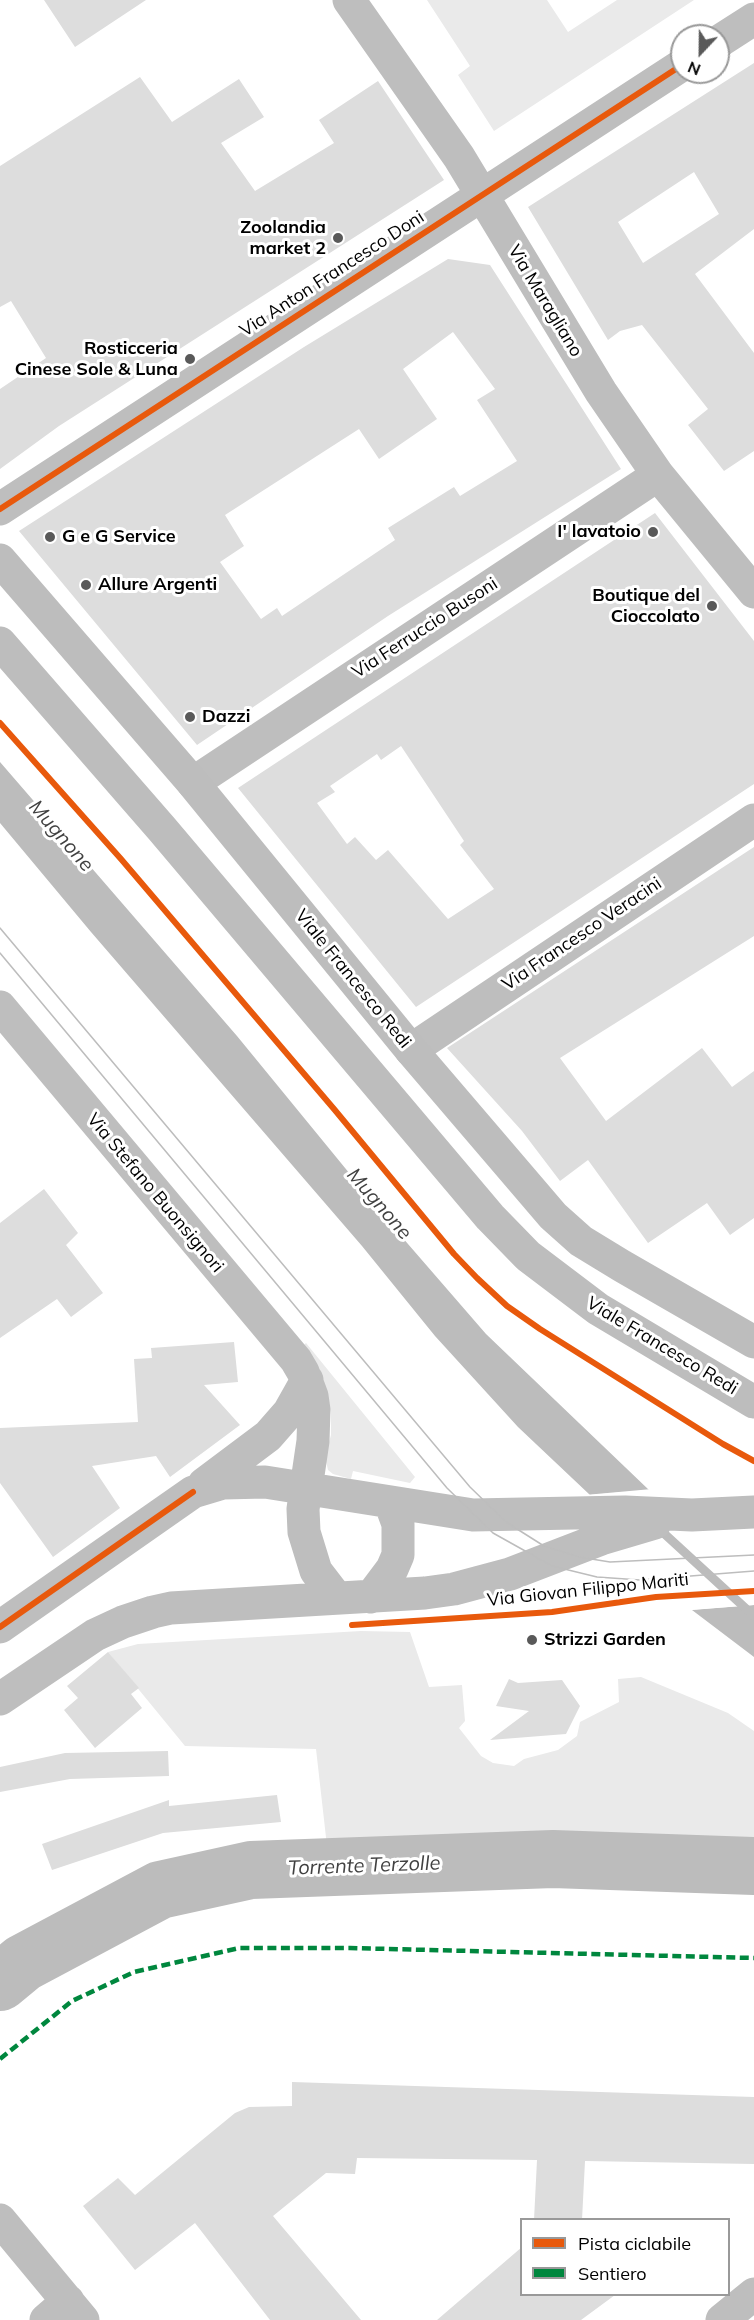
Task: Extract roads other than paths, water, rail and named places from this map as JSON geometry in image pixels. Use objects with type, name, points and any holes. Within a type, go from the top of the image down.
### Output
[{"type":"main road","name":"Viale Francesco Redi","points":[[0,560],[193,783],[411,1050],[518,1177],[565,1228],[621,1266],[754,1342]]},
{"type":"main road","name":"Viale Francesco Redi","points":[[0,643],[162,829],[490,1217],[528,1256],[598,1309],[754,1402]]},
{"type":"street","name":"Via Maragliano","points":[[349,0],[459,157],[601,392],[658,475],[754,592]]},
{"type":"street","points":[[730,34],[754,19]]},
{"type":"street","name":"Via Anton Francesco Doni","points":[[0,509],[670,73]]},
{"type":"street","name":"Via Ferruccio Busoni","points":[[193,783],[658,475]]},
{"type":"street","name":"Via Francesco Veracini","points":[[411,1050],[754,820]]},
{"type":"street","name":"Via Stefano Buonsignori","points":[[0,1007],[296,1360],[307,1380],[314,1410],[313,1441],[306,1489]]},
{"type":"street","points":[[193,1492],[268,1436],[289,1412],[307,1380]]},
{"type":"street","name":"Via Giovan Filippo Mariti","points":[[0,1627],[193,1492],[223,1483],[245,1481],[473,1515],[625,1512],[692,1515],[754,1512]]},
{"type":"street","points":[[306,1489],[304,1519],[308,1547],[322,1582],[336,1597]]},
{"type":"street","points":[[371,1597],[388,1576],[398,1555],[398,1524],[390,1502]]},
{"type":"street","name":"Via Giovan Filippo Mariti","points":[[0,1699],[95,1635],[138,1617],[171,1608],[336,1597],[371,1597],[454,1589],[545,1562],[601,1539],[692,1515]]},
{"type":"street","points":[[0,2220],[66,2314]]},
{"type":"street","points":[[722,2320],[754,2294]]},
{"type":"water","points":[[0,762],[237,1036],[395,1229],[486,1334],[649,1490],[590,1495],[518,1427],[435,1336],[362,1246],[0,823]]},
{"type":"water","points":[[754,1605],[754,1657],[692,1610]]},
{"type":"waterway","name":"Mugnone","points":[[657,1527],[754,1616]]},
{"type":"waterway","name":"Torrente Terzolle","points":[[0,1982],[23,1963],[160,1890],[251,1870],[553,1859],[754,1866]]},
{"type":"tram line","points":[[0,928],[470,1487],[506,1522],[544,1546],[579,1557],[610,1562],[754,1555]]},
{"type":"tram line","points":[[0,953],[447,1488],[493,1533],[552,1566],[597,1577],[640,1580],[754,1571]]},
{"type":"place","name":"Zoolandia market 2","points":[[338,238]]},
{"type":"place","name":"Rosticceria Cinese Sole & Luna","points":[[190,359]]},
{"type":"place","name":"I' lavatoio","points":[[653,532]]},
{"type":"place","name":"G e G Service","points":[[50,537]]},
{"type":"place","name":"Allure Argenti","points":[[86,585]]},
{"type":"place","name":"Boutique del Cioccolato","points":[[712,606]]},
{"type":"place","name":"Dazzi","points":[[190,717]]},
{"type":"place","name":"Strizzi Garden","points":[[532,1640]]}]
